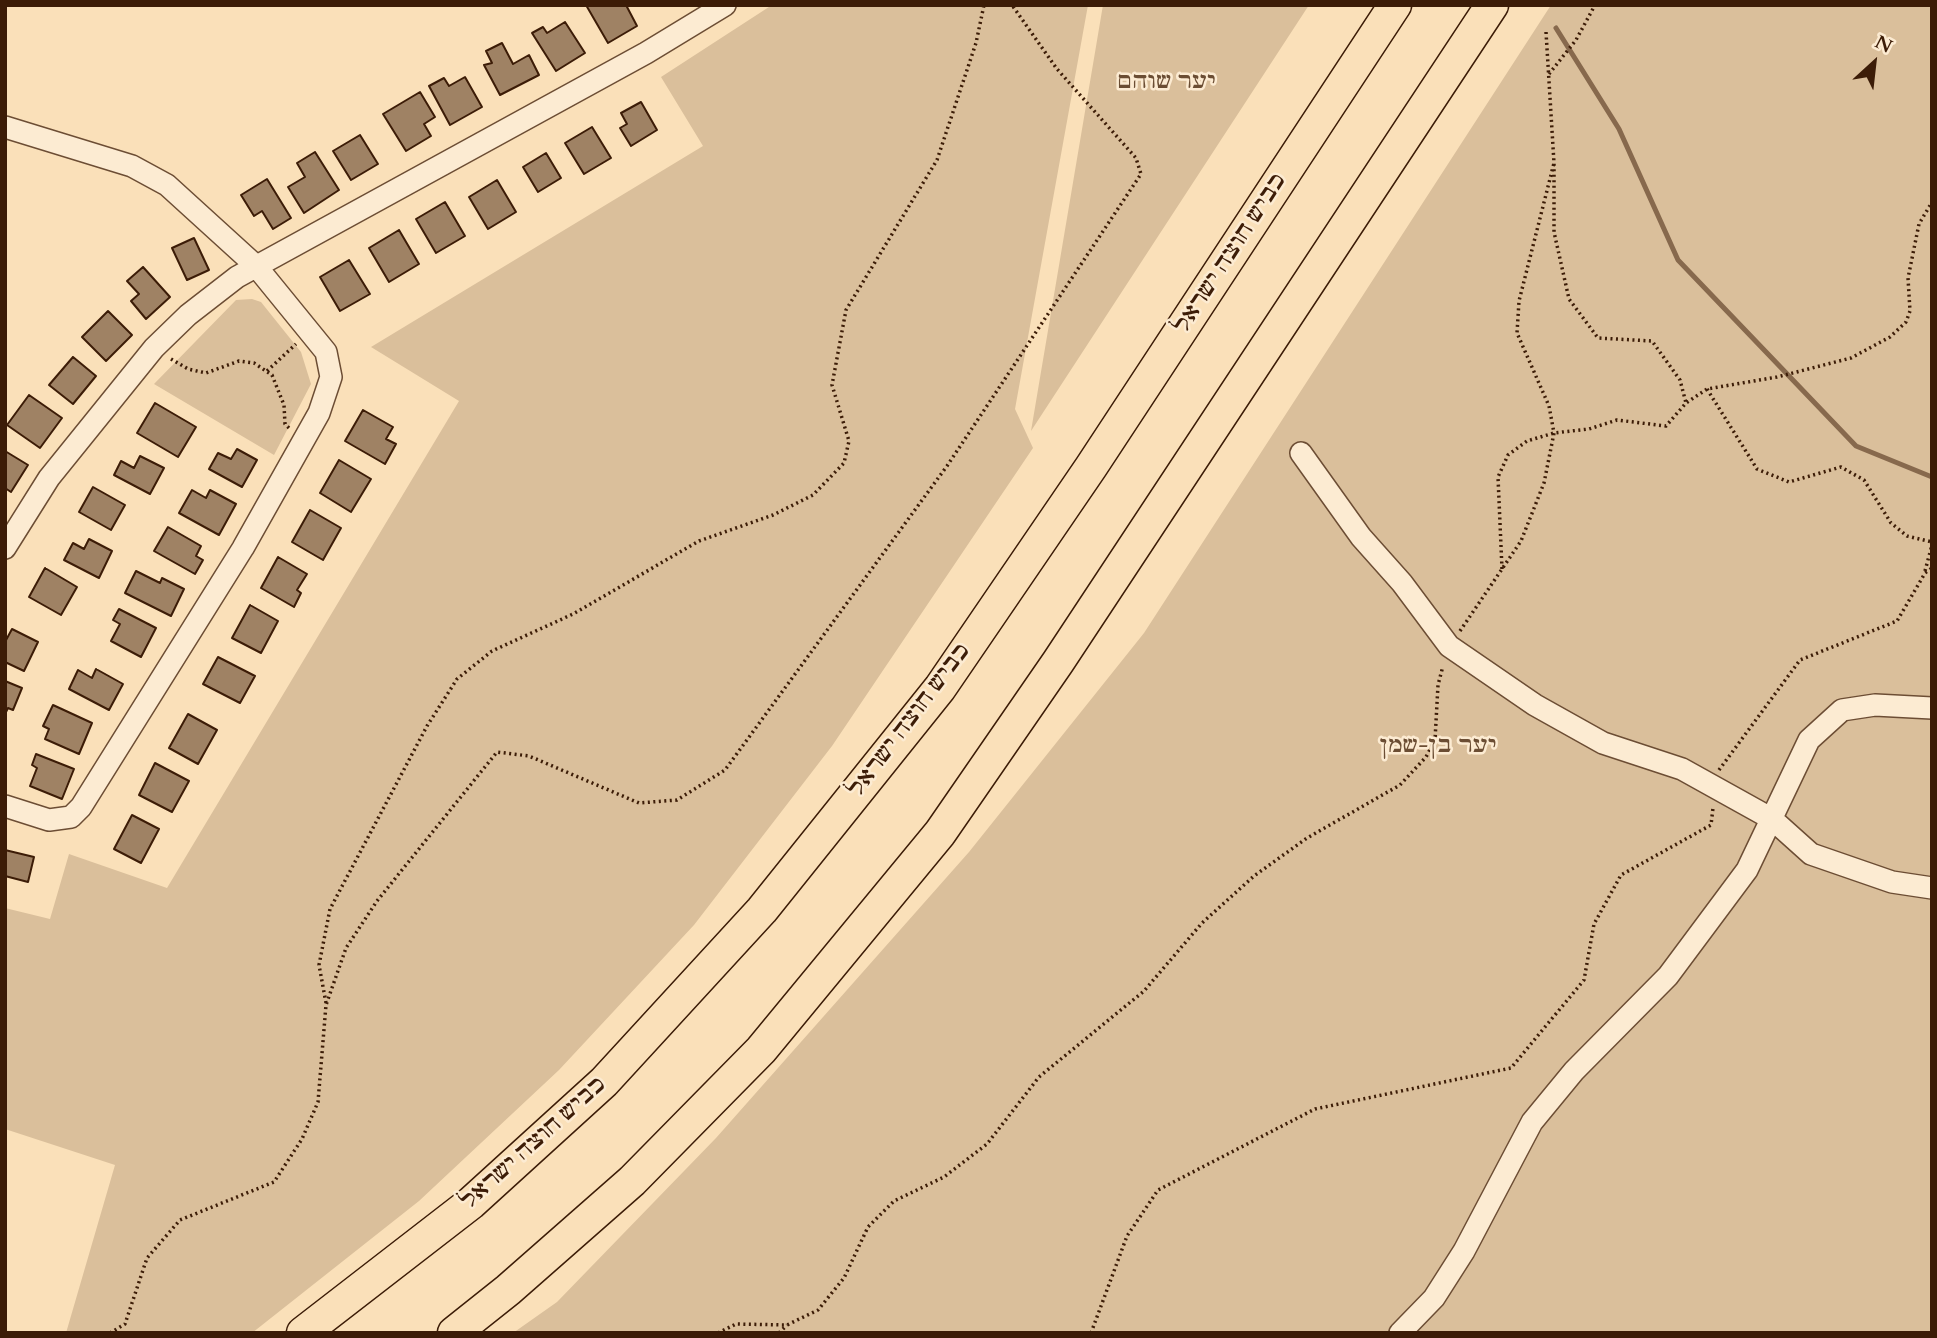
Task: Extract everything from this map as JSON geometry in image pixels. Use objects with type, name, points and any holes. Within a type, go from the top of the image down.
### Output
[{"type":"highway","name":"כביש חוצה ישראל","points":[[303,1333],[471,1203],[604,1082],[762,910],[940,688],[1091,467],[1395,5]]},
{"type":"highway","points":[[454,1333],[508,1290],[632,1181],[761,1050],[940,833],[1058,662],[1492,5]]},
{"type":"street","points":[[5,548],[49,478],[154,348],[188,315],[237,276],[646,53],[725,5]]},
{"type":"street","points":[[5,127],[149,174],[192,206],[256,266],[310,330],[326,352],[331,376],[326,399],[304,440],[189,636],[81,807],[71,817],[49,820],[5,806]]},
{"type":"street","points":[[1301,453],[1361,537],[1402,583],[1449,646],[1535,705],[1603,743],[1682,769],[1772,819],[1811,853],[1892,882],[1932,888]]},
{"type":"street","points":[[1400,1333],[1434,1298],[1464,1251],[1532,1122],[1574,1071],[1668,976],[1747,870],[1809,740],[1842,710],[1875,705],[1932,708]]},
{"type":"path","points":[[327,1005],[319,965],[330,909],[420,738],[457,679],[492,651],[573,614],[699,541],[773,515],[813,495],[844,463],[849,441],[832,385],[846,310],[937,160],[976,43],[984,5]]},
{"type":"path","points":[[110,1333],[125,1324],[147,1258],[180,1220],[274,1182],[302,1139],[318,1102],[327,1005],[346,948],[377,901],[497,752],[529,756],[639,803],[677,800],[725,770],[947,466],[1141,174],[1136,158],[1057,69],[1012,5]]},
{"type":"path","points":[[1548,76],[1576,40],[1595,5]]},
{"type":"path","points":[[1546,32],[1554,163],[1554,232],[1569,299],[1598,338],[1652,341],[1680,380],[1686,402]]},
{"type":"path","points":[[779,1333],[787,1325],[818,1310],[844,1278],[867,1227],[894,1201],[944,1177],[987,1143],[1039,1077],[1144,991],[1202,923],[1254,876],[1307,838],[1400,785],[1426,757],[1435,740],[1438,685],[1449,646],[1521,541],[1544,483],[1554,433],[1549,406],[1517,333],[1519,301],[1554,163]]},
{"type":"path","points":[[1502,571],[1498,477],[1508,455],[1527,441],[1554,433],[1588,429],[1617,419],[1666,426],[1686,402],[1707,389],[1777,377],[1851,358],[1890,337],[1906,322],[1910,311],[1908,278],[1919,224],[1932,202]]},
{"type":"path","points":[[267,371],[310,330]]},
{"type":"path","points":[[154,348],[188,369],[206,373],[239,361],[254,363],[267,371],[279,390],[284,405],[285,424],[304,440]]},
{"type":"path","points":[[1091,1333],[1127,1236],[1158,1190],[1315,1109],[1511,1068],[1584,979],[1594,924],[1620,875],[1711,825],[1716,773],[1800,660],[1897,621],[1925,573],[1932,543],[1908,536],[1891,523],[1864,480],[1841,467],[1789,482],[1757,469],[1707,389]]},
{"type":"path","points":[[1925,573],[1932,568]]},
{"type":"path","points":[[718,1333],[736,1324],[787,1325]]},
{"type":"green space","points":[[772,5],[1088,5],[1015,409],[1033,448],[832,746],[694,925],[559,1070],[419,1201],[252,1333],[66,1333],[115,1165],[5,1129],[5,908],[50,919],[69,854],[167,888],[459,401],[371,347],[703,146],[661,77]]},
{"type":"green space","name":"יער שוהם","points":[[1103,5],[1309,5],[1031,431]]},
{"type":"green space","name":"יער בן-שמן","points":[[1551,5],[1932,5],[1932,1333],[513,1333],[557,1302],[716,1138],[969,852],[1144,633]]},
{"type":"green space","points":[[252,299],[261,302],[301,352],[311,384],[274,455],[154,384],[236,300]]},
{"type":"building","points":[[586,5],[626,5],[637,26],[608,43]]},
{"type":"building","points":[[565,22],[585,53],[556,71],[532,33],[543,27],[547,33]]},
{"type":"building","points":[[502,43],[513,64],[529,55],[539,75],[500,95],[484,65],[492,63],[486,51]]},
{"type":"building","points":[[465,77],[482,107],[450,125],[429,86],[444,78],[449,86]]},
{"type":"building","points":[[420,92],[435,117],[424,124],[431,136],[406,151],[383,114]]},
{"type":"building","points":[[641,102],[657,130],[631,146],[620,128],[627,124],[621,113]]},
{"type":"building","points":[[592,127],[611,158],[584,174],[565,143]]},
{"type":"building","points":[[360,135],[378,164],[351,180],[333,151]]},
{"type":"building","points":[[315,152],[339,190],[304,213],[288,187],[305,177],[297,163]]},
{"type":"building","points":[[546,153],[561,178],[538,192],[523,167]]},
{"type":"building","points":[[267,179],[291,218],[273,229],[262,211],[254,216],[241,195]]},
{"type":"building","points":[[497,180],[516,212],[488,229],[469,197]]},
{"type":"building","points":[[445,202],[465,236],[436,253],[416,219]]},
{"type":"building","points":[[399,230],[419,264],[389,282],[369,248]]},
{"type":"building","points":[[194,238],[209,270],[187,280],[172,248]]},
{"type":"building","points":[[349,260],[370,294],[340,311],[320,277]]},
{"type":"building","points":[[143,267],[170,297],[146,319],[131,301],[139,294],[127,281]]},
{"type":"building","points":[[108,311],[132,335],[106,361],[82,337]]},
{"type":"building","points":[[73,357],[96,376],[73,404],[49,385]]},
{"type":"building","points":[[29,395],[62,418],[40,448],[7,425]]},
{"type":"building","points":[[155,403],[196,427],[178,457],[137,433]]},
{"type":"building","points":[[363,410],[393,427],[386,439],[396,444],[385,464],[345,441]]},
{"type":"building","points":[[237,449],[257,460],[242,487],[209,469],[218,453],[231,459]]},
{"type":"building","points":[[5,451],[28,465],[11,492],[5,488]]},
{"type":"building","points":[[140,456],[164,468],[150,494],[114,475],[121,461],[134,468]]},
{"type":"building","points":[[339,460],[371,479],[351,512],[320,493]]},
{"type":"building","points":[[93,487],[125,505],[111,530],[79,512]]},
{"type":"building","points":[[192,490],[206,498],[210,490],[236,504],[219,535],[179,513]]},
{"type":"building","points":[[310,510],[341,528],[323,560],[292,542]]},
{"type":"building","points":[[168,527],[201,546],[196,556],[203,560],[195,574],[154,551]]},
{"type":"building","points":[[89,539],[112,551],[99,578],[64,560],[73,543],[84,549]]},
{"type":"building","points":[[278,557],[307,574],[297,590],[301,593],[294,607],[261,588]]},
{"type":"building","points":[[45,568],[77,587],[61,615],[29,597]]},
{"type":"building","points":[[136,571],[160,583],[162,578],[184,589],[171,616],[125,593]]},
{"type":"building","points":[[250,605],[278,621],[261,653],[232,638]]},
{"type":"building","points":[[119,609],[156,628],[141,657],[111,641],[120,624],[113,620]]},
{"type":"building","points":[[12,629],[38,642],[24,671],[5,662],[5,642]]},
{"type":"building","points":[[218,657],[255,676],[240,703],[203,684]]},
{"type":"building","points":[[96,669],[123,684],[109,710],[69,689],[78,670],[92,678]]},
{"type":"building","points":[[5,681],[22,688],[13,710],[8,708],[5,714]]},
{"type":"building","points":[[53,705],[92,723],[79,754],[45,739],[49,729],[43,726]]},
{"type":"building","points":[[188,714],[217,730],[198,764],[169,748]]},
{"type":"building","points":[[36,754],[74,769],[62,799],[30,786],[37,768],[32,765]]},
{"type":"building","points":[[155,763],[189,781],[172,812],[139,795]]},
{"type":"building","points":[[132,815],[159,829],[141,863],[114,849]]},
{"type":"building","points":[[5,850],[34,857],[28,882],[5,876]]},
{"type":"waterway","points":[[1556,28],[1619,129],[1678,260],[1856,446],[1932,477]]}]
